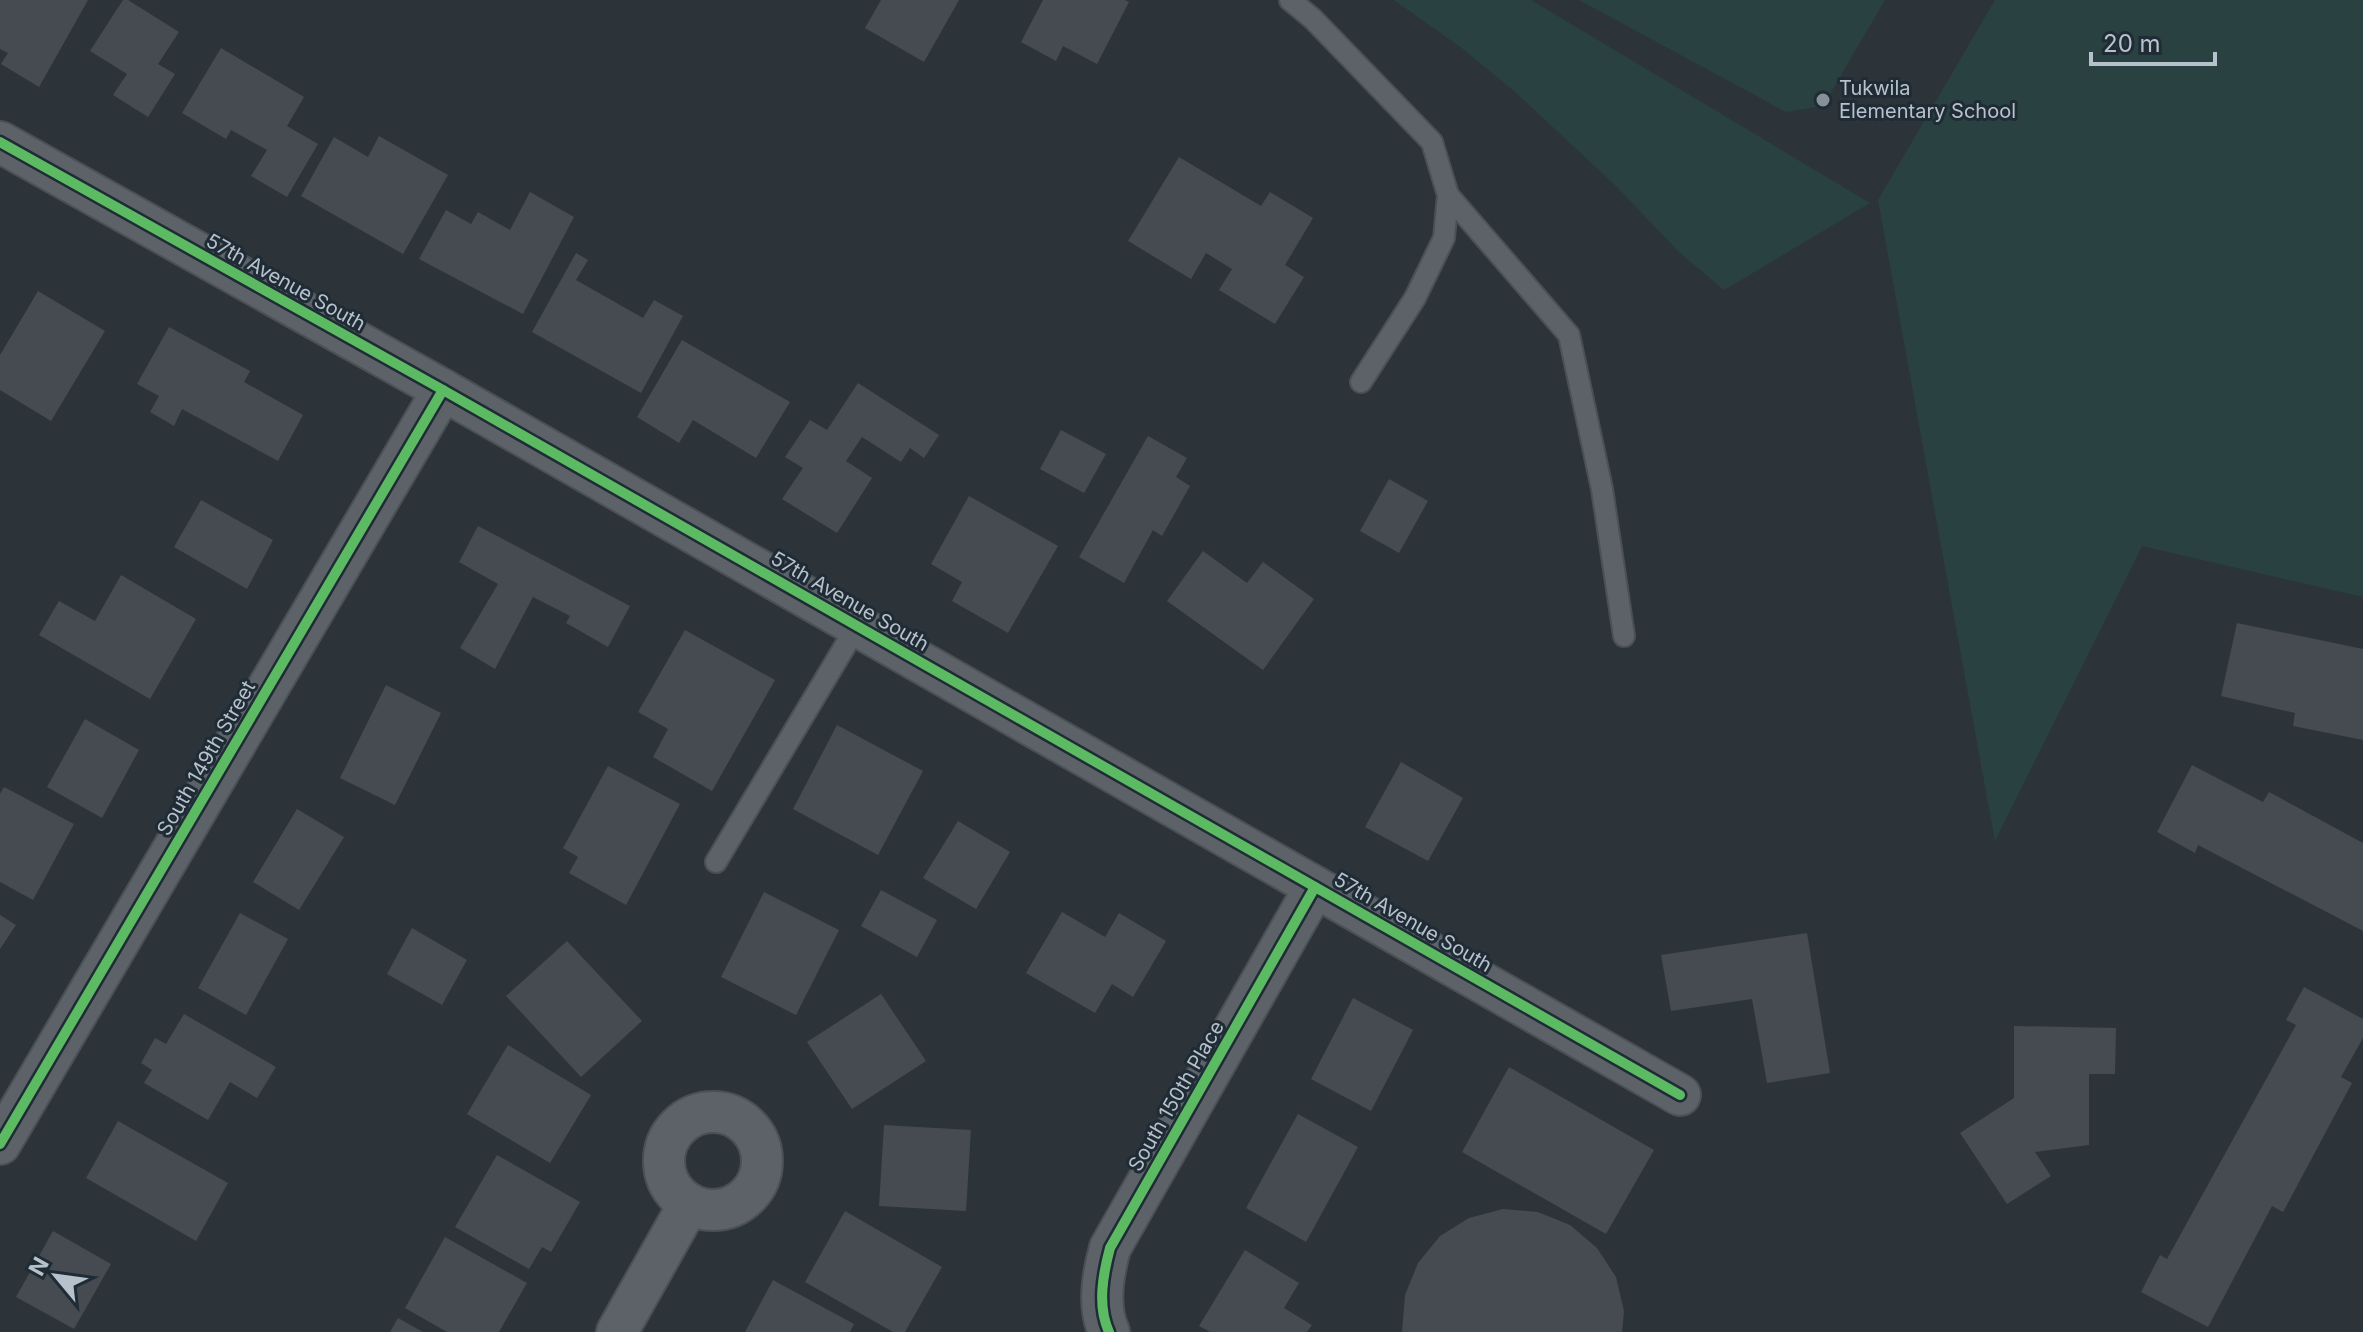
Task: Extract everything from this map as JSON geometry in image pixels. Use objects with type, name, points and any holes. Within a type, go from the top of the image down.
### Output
[{"type":"street","name":"57th Avenue South","points":[[0,142],[443,390],[1680,1095]]},
{"type":"street","name":"South 149th Street","points":[[0,1144],[443,390]]},
{"type":"street","name":"South 150th Place","points":[[1109,1332],[1103,1274],[1110,1248],[1315,887]]},
{"type":"street","points":[[617,1332],[689,1204]]},
{"type":"lane","points":[[1290,0],[1313,19],[1432,142],[1448,195],[1444,238],[1415,298],[1361,382]]},
{"type":"lane","points":[[1448,195],[1569,335],[1602,489],[1624,636]]},
{"type":"lane","points":[[716,862],[857,626]]},
{"type":"green space","points":[[1394,0],[1531,0],[1870,203],[1724,290],[1680,253],[1615,185],[1514,91],[1463,49]]},
{"type":"green space","points":[[1579,0],[1885,0],[1823,106],[1786,112]]},
{"type":"green space","points":[[1995,0],[2363,0],[2363,597],[2142,546],[1995,841],[1878,200]]},
{"type":"building","points":[[0,0],[88,0],[39,87],[1,64],[8,53],[0,49]]},
{"type":"building","points":[[123,0],[128,0],[179,32],[158,64],[175,74],[148,117],[113,95],[127,74],[90,51]]},
{"type":"building","points":[[881,0],[959,0],[924,62],[865,28]]},
{"type":"building","points":[[1043,0],[1129,2],[1097,64],[1063,46],[1056,61],[1021,42]]},
{"type":"building","points":[[221,48],[304,97],[287,126],[318,144],[287,197],[251,176],[267,150],[231,130],[226,139],[182,113]]},
{"type":"building","points":[[379,136],[448,175],[403,254],[301,196],[334,137],[368,157]]},
{"type":"building","points":[[1179,157],[1261,206],[1270,192],[1313,218],[1285,265],[1304,277],[1275,324],[1219,290],[1232,269],[1206,253],[1191,279],[1128,241]]},
{"type":"building","points":[[530,192],[574,217],[523,314],[419,259],[446,210],[471,224],[478,212],[510,230]]},
{"type":"building","points":[[576,253],[588,260],[576,280],[643,318],[654,300],[683,316],[641,393],[532,332]]},
{"type":"building","points":[[38,291],[105,331],[51,421],[0,390],[0,355]]},
{"type":"building","points":[[169,327],[250,371],[244,382],[303,415],[278,461],[182,409],[174,426],[150,412],[159,396],[137,384]]},
{"type":"building","points":[[682,340],[790,402],[756,458],[693,420],[679,443],[637,417]]},
{"type":"building","points":[[858,383],[939,435],[924,458],[910,448],[901,462],[862,437],[846,461],[872,478],[837,533],[782,499],[803,468],[785,457],[810,420],[827,430]]},
{"type":"building","points":[[1061,430],[1106,454],[1084,493],[1040,469]]},
{"type":"building","points":[[1148,436],[1187,458],[1176,477],[1190,486],[1162,536],[1153,530],[1124,583],[1079,557]]},
{"type":"building","points":[[1389,479],[1428,501],[1399,553],[1360,531]]},
{"type":"building","points":[[969,496],[1058,546],[1008,633],[952,601],[962,582],[931,564]]},
{"type":"building","points":[[201,500],[273,540],[247,589],[174,547]]},
{"type":"building","points":[[478,526],[630,606],[608,647],[566,623],[570,616],[533,597],[495,669],[460,648],[498,584],[459,562]]},
{"type":"building","points":[[1203,551],[1247,583],[1263,562],[1314,599],[1263,670],[1167,601]]},
{"type":"building","points":[[121,575],[196,619],[150,699],[39,635],[59,601],[95,621]]},
{"type":"building","points":[[2237,623],[2363,649],[2363,740],[2293,726],[2295,713],[2221,696]]},
{"type":"building","points":[[685,630],[775,680],[712,791],[653,757],[668,729],[638,712]]},
{"type":"building","points":[[386,685],[441,713],[395,805],[340,778]]},
{"type":"building","points":[[85,719],[139,750],[102,818],[47,787]]},
{"type":"building","points":[[837,725],[923,771],[878,855],[793,809]]},
{"type":"building","points":[[1401,762],[1463,798],[1428,861],[1365,827]]},
{"type":"building","points":[[2192,765],[2263,802],[2269,792],[2363,843],[2363,931],[2198,845],[2195,853],[2157,832]]},
{"type":"building","points":[[608,766],[680,804],[626,905],[569,873],[578,857],[563,848]]},
{"type":"building","points":[[4,787],[74,824],[33,900],[0,882],[0,794]]},
{"type":"building","points":[[297,809],[344,837],[299,910],[253,882]]},
{"type":"building","points":[[958,821],[1010,852],[976,909],[923,878]]},
{"type":"building","points":[[881,890],[937,920],[917,957],[861,926]]},
{"type":"building","points":[[764,892],[839,930],[796,1015],[721,977]]},
{"type":"building","points":[[1062,912],[1105,937],[1119,913],[1166,941],[1133,997],[1112,984],[1095,1013],[1026,973]]},
{"type":"building","points":[[240,913],[288,939],[246,1015],[198,988]]},
{"type":"building","points":[[0,915],[16,925],[0,949]]},
{"type":"building","points":[[412,928],[467,960],[442,1005],[387,974]]},
{"type":"building","points":[[1807,933],[1830,1073],[1767,1083],[1752,999],[1671,1011],[1661,955]]},
{"type":"building","points":[[567,941],[642,1021],[581,1077],[506,996]]},
{"type":"building","points":[[2304,987],[2363,1019],[2363,1038],[2341,1077],[2352,1083],[2283,1212],[2272,1206],[2208,1327],[2141,1292],[2160,1255],[2167,1259],[2296,1025],[2286,1020]]},
{"type":"building","points":[[881,994],[926,1061],[852,1109],[807,1042]]},
{"type":"building","points":[[1353,998],[1413,1030],[1371,1111],[1311,1079]]},
{"type":"building","points":[[184,1014],[276,1067],[257,1098],[230,1082],[208,1120],[144,1083],[152,1070],[141,1063],[155,1038],[166,1044]]},
{"type":"building","points":[[2014,1026],[2116,1028],[2115,1074],[2089,1074],[2089,1145],[2035,1152],[2051,1176],[2007,1204],[1960,1133],[2014,1098]]},
{"type":"building","points":[[508,1045],[591,1095],[550,1163],[467,1114]]},
{"type":"building","points":[[1509,1067],[1654,1150],[1606,1234],[1462,1152]]},
{"type":"building","points":[[1298,1114],[1358,1147],[1306,1242],[1246,1208]]},
{"type":"building","points":[[118,1121],[228,1183],[196,1241],[86,1178]]},
{"type":"building","points":[[884,1125],[971,1130],[966,1211],[879,1206]]},
{"type":"building","points":[[497,1155],[580,1202],[551,1252],[542,1247],[529,1269],[455,1227]]},
{"type":"building","points":[[1503,1209],[1538,1212],[1570,1225],[1597,1248],[1616,1277],[1624,1311],[1622,1332],[1402,1332],[1405,1295],[1418,1263],[1440,1236],[1469,1218]]},
{"type":"building","points":[[845,1211],[942,1267],[905,1332],[893,1332],[805,1282]]},
{"type":"building","points":[[53,1231],[111,1264],[74,1329],[16,1297]]},
{"type":"building","points":[[445,1237],[527,1283],[499,1332],[447,1332],[405,1308]]},
{"type":"building","points":[[1245,1250],[1299,1283],[1284,1308],[1312,1325],[1307,1332],[1210,1332],[1199,1326]]},
{"type":"building","points":[[773,1280],[854,1324],[850,1332],[745,1332]]},
{"type":"building","points":[[398,1318],[423,1332],[390,1332]]},
{"type":"cycle path","points":[[0,142],[443,390],[1680,1095]]},
{"type":"cycle path","points":[[0,1144],[443,390]]},
{"type":"cycle path","points":[[1109,1332],[1102,1301],[1110,1248],[1315,887]]},
{"type":"place","name":"Tukwila Elementary School","points":[[1823,100]]}]
